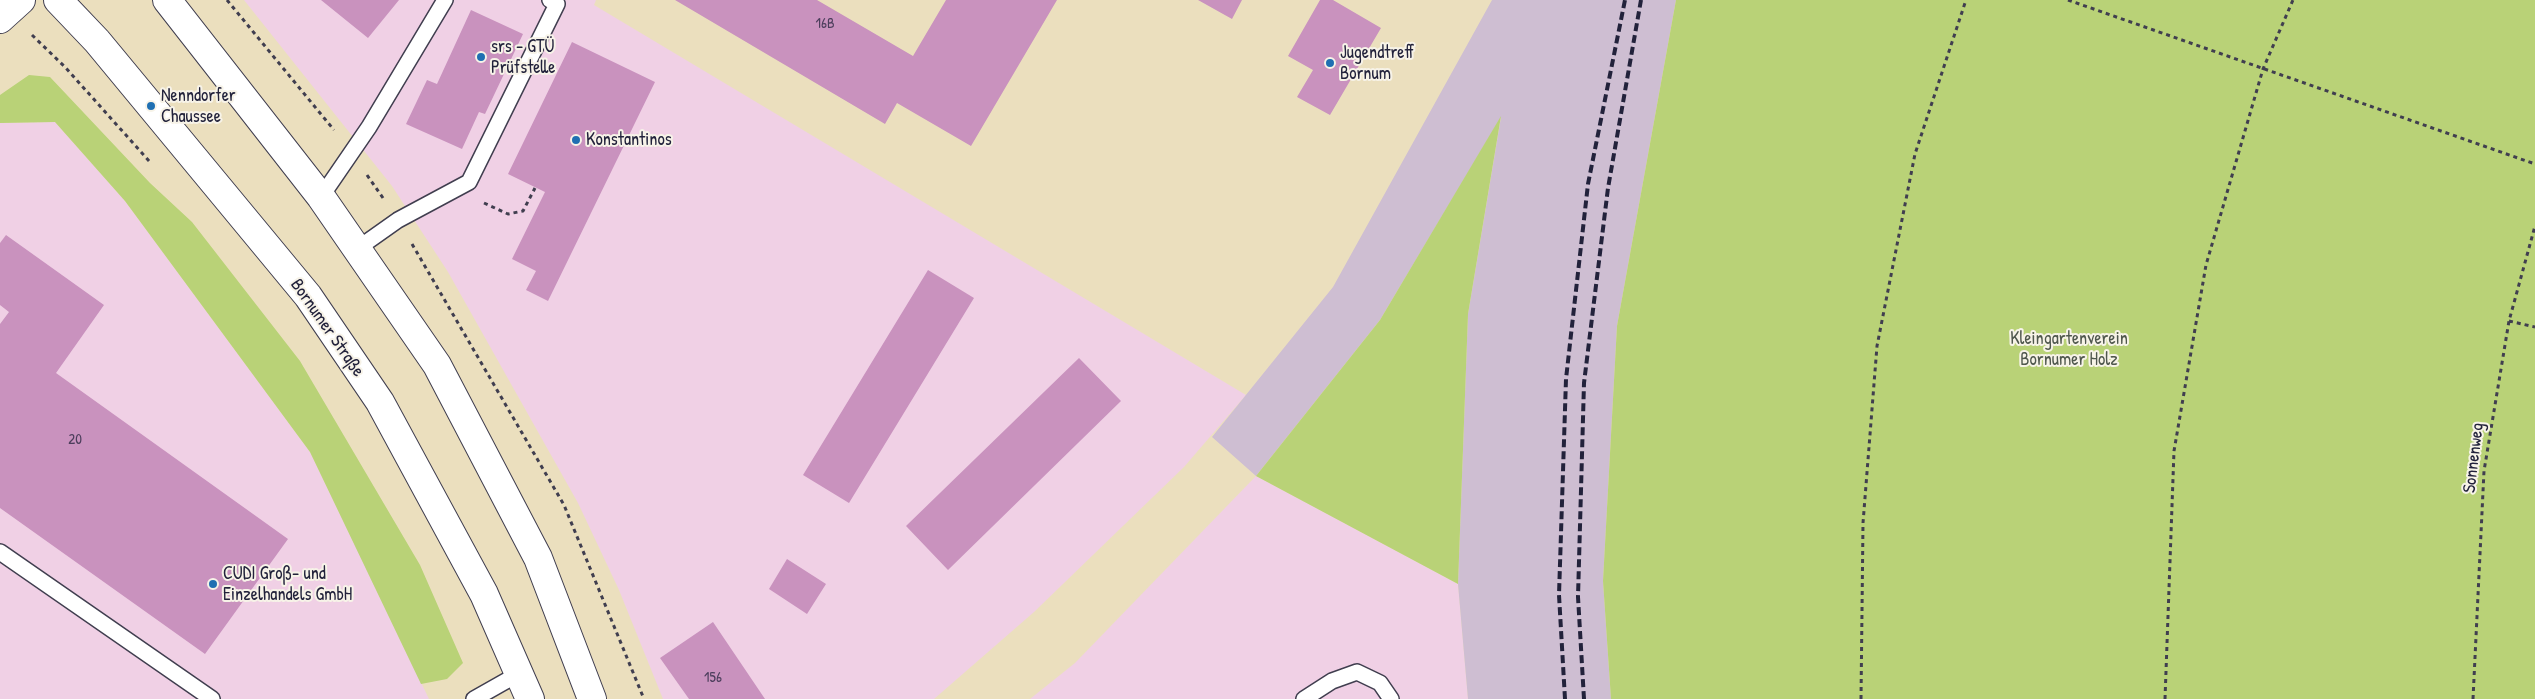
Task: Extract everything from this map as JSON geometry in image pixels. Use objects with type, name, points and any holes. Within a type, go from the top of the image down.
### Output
[{"type":"main road","name":"Bornumer Straße","points":[[58,0],[97,40],[313,305],[380,402],[484,594],[530,699]]},
{"type":"main road","points":[[166,0],[321,197],[437,365],[499,480],[538,558],[592,699]]},
{"type":"lane","points":[[321,197],[369,127],[445,0]]},
{"type":"lane","points":[[357,249],[398,220],[469,182],[557,4],[550,0]]},
{"type":"lane","points":[[0,552],[212,699]]},
{"type":"lane","points":[[1304,699],[1332,681],[1356,672],[1380,684],[1391,699]]},
{"type":"lane","points":[[474,699],[520,673]]},
{"type":"path","points":[[1861,699],[1863,523],[1877,346],[1915,154],[1966,0]]},
{"type":"path","points":[[2068,0],[2535,164]]},
{"type":"path","points":[[2165,699],[2174,451],[2206,264],[2263,69],[2293,0]]},
{"type":"path","points":[[9,10],[65,67],[153,164]]},
{"type":"path","points":[[469,182],[483,202],[508,214],[523,211],[535,188]]},
{"type":"path","name":"Sonnenweg","points":[[2473,699],[2484,471],[2509,320],[2535,226]]},
{"type":"path","points":[[2509,320],[2535,327]]},
{"type":"shaded area","points":[[244,0],[596,0],[594,5],[1246,395],[1184,467],[1034,612],[934,699],[663,699],[619,590],[578,503],[448,272],[392,186]]},
{"type":"shaded area","points":[[1492,0],[1676,0],[1617,326],[1603,581],[1611,699],[1468,699],[1458,584],[1468,314],[1501,117],[1380,320],[1256,476],[1212,437],[1333,287]]},
{"type":"shaded area","points":[[55,122],[125,201],[310,452],[429,699],[0,699],[0,123]]},
{"type":"shaded area","points":[[1256,476],[1458,584],[1468,699],[1030,699],[1075,663]]},
{"type":"green space","name":"Kleingartenverein Bornumer Holz","points":[[1676,0],[2535,0],[2535,699],[1611,699],[1603,581],[1617,326]]},
{"type":"green space","points":[[29,75],[50,77],[150,183],[192,222],[300,361],[420,565],[463,663],[447,679],[421,684],[310,452],[125,201],[55,122],[0,123],[0,95]]},
{"type":"green space","points":[[1501,116],[1468,314],[1458,584],[1256,476],[1380,320]]},
{"type":"building","points":[[321,0],[399,0],[368,38]]},
{"type":"building","points":[[675,0],[817,0],[913,56],[946,0],[1057,0],[971,146],[897,103],[885,124]]},
{"type":"building","points":[[1198,0],[1242,0],[1232,19]]},
{"type":"building","name":"Jugendtreff Bornum","points":[[1320,0],[1333,0],[1381,28],[1330,115],[1297,97],[1313,70],[1288,56]]},
{"type":"building","name":"srs - GTÜ Prüfstelle","points":[[471,10],[523,34],[485,114],[479,112],[462,149],[406,124],[427,80],[437,84]]},
{"type":"building","points":[[572,42],[655,82],[548,301],[526,290],[536,271],[512,259],[545,192],[508,174]]},
{"type":"building","points":[[6,235],[104,305],[56,373],[288,539],[205,654],[0,508],[0,324],[9,312],[0,305],[0,243]]},
{"type":"building","points":[[928,270],[974,298],[849,503],[803,475]]},
{"type":"building","points":[[1079,358],[1121,401],[948,570],[906,526]]},
{"type":"building","points":[[787,559],[826,584],[807,614],[769,589]]},
{"type":"building","points":[[713,622],[765,699],[689,699],[660,658]]},
{"type":"railway","points":[[1565,699],[1559,595],[1566,379],[1588,184],[1625,0]]},
{"type":"railway","points":[[1584,699],[1578,597],[1584,383],[1608,188],[1641,0]]},
{"type":"place","name":"srs - GTÜ Prüfstelle","points":[[481,57]]},
{"type":"place","name":"Jugendtreff Bornum","points":[[1330,63]]},
{"type":"place","name":"Nenndorfer Chaussee","points":[[151,106]]},
{"type":"place","name":"Konstantinos","points":[[576,140]]},
{"type":"place","name":"CUDI Groß- und Einzelhandels GmbH","points":[[213,584]]}]
